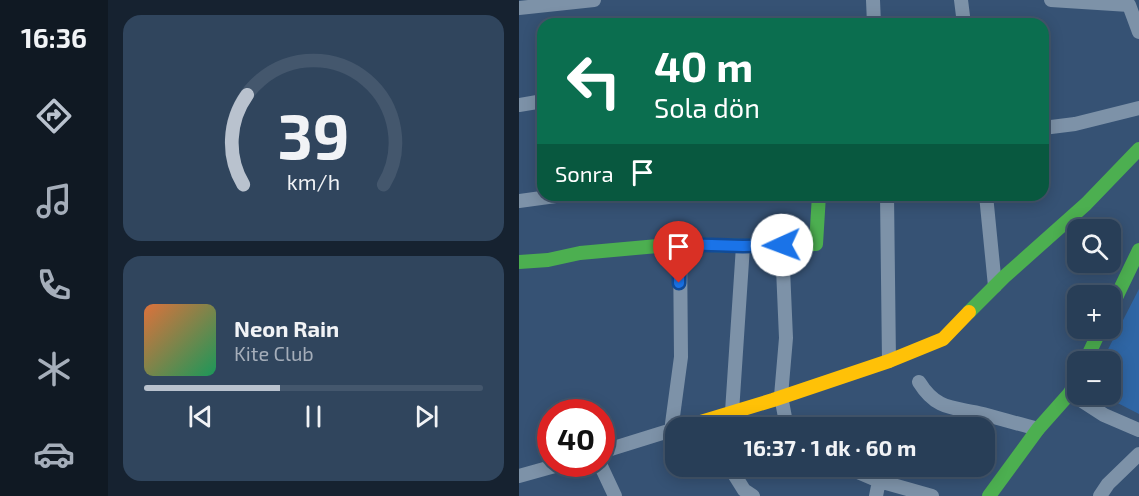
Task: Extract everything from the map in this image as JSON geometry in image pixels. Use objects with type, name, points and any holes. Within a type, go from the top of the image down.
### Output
[{"type":"street","points":[[519,8],[589,0]]},
{"type":"street","points":[[873,0],[874,18]]},
{"type":"street","points":[[961,0],[963,18]]},
{"type":"street","points":[[1051,0],[1129,5],[1139,32]]},
{"type":"street","points":[[519,105],[537,102]]},
{"type":"street","points":[[1049,127],[1075,124],[1139,108]]},
{"type":"street","points":[[723,417],[732,412],[889,361],[943,339],[995,286],[1086,204],[1139,149]]},
{"type":"street","points":[[519,201],[537,199]]},
{"type":"street","points":[[519,262],[548,260],[580,253],[680,244],[743,246],[816,244],[819,201]]},
{"type":"street","points":[[887,201],[889,361]]},
{"type":"street","points":[[987,201],[995,286]]},
{"type":"street","points":[[677,417],[681,357],[680,244]]},
{"type":"street","points":[[782,245],[786,338],[781,396],[785,417]]},
{"type":"street","points":[[732,412],[743,246]]},
{"type":"street","points":[[1121,287],[1139,250]]},
{"type":"street","points":[[919,382],[927,395],[950,409],[980,413],[1038,429]]},
{"type":"street","points":[[989,496],[1038,429],[1067,396]]},
{"type":"street","points":[[1089,405],[1104,415],[1139,430]]},
{"type":"street","points":[[615,448],[665,432]]},
{"type":"street","points":[[1100,496],[1108,484],[1139,454]]},
{"type":"street","points":[[519,476],[537,471]]},
{"type":"street","points":[[606,477],[615,496]]},
{"type":"street","points":[[736,477],[744,490],[753,496]]},
{"type":"street","points":[[870,477],[932,496]]},
{"type":"street","points":[[876,496],[879,481]]},
{"type":"shaded area","points":[[1139,289],[1139,414],[1121,405],[1121,351],[1107,351],[1113,339],[1121,339],[1121,324]]},
{"type":"traffic: fast","points":[[969,312],[1004,277],[1086,204],[1139,149]]},
{"type":"traffic: fast","points":[[519,262],[548,260],[580,253],[680,244],[743,246],[816,244],[819,201]]},
{"type":"traffic: fast","points":[[1121,287],[1139,250]]},
{"type":"traffic: fast","points":[[1090,351],[1096,339]]},
{"type":"traffic: fast","points":[[989,496],[1038,429],[1067,396]]},
{"type":"traffic: slow","points":[[717,417],[889,361],[943,339],[969,312]]},
{"type":"route","points":[[679,283],[680,244],[782,245]]}]
